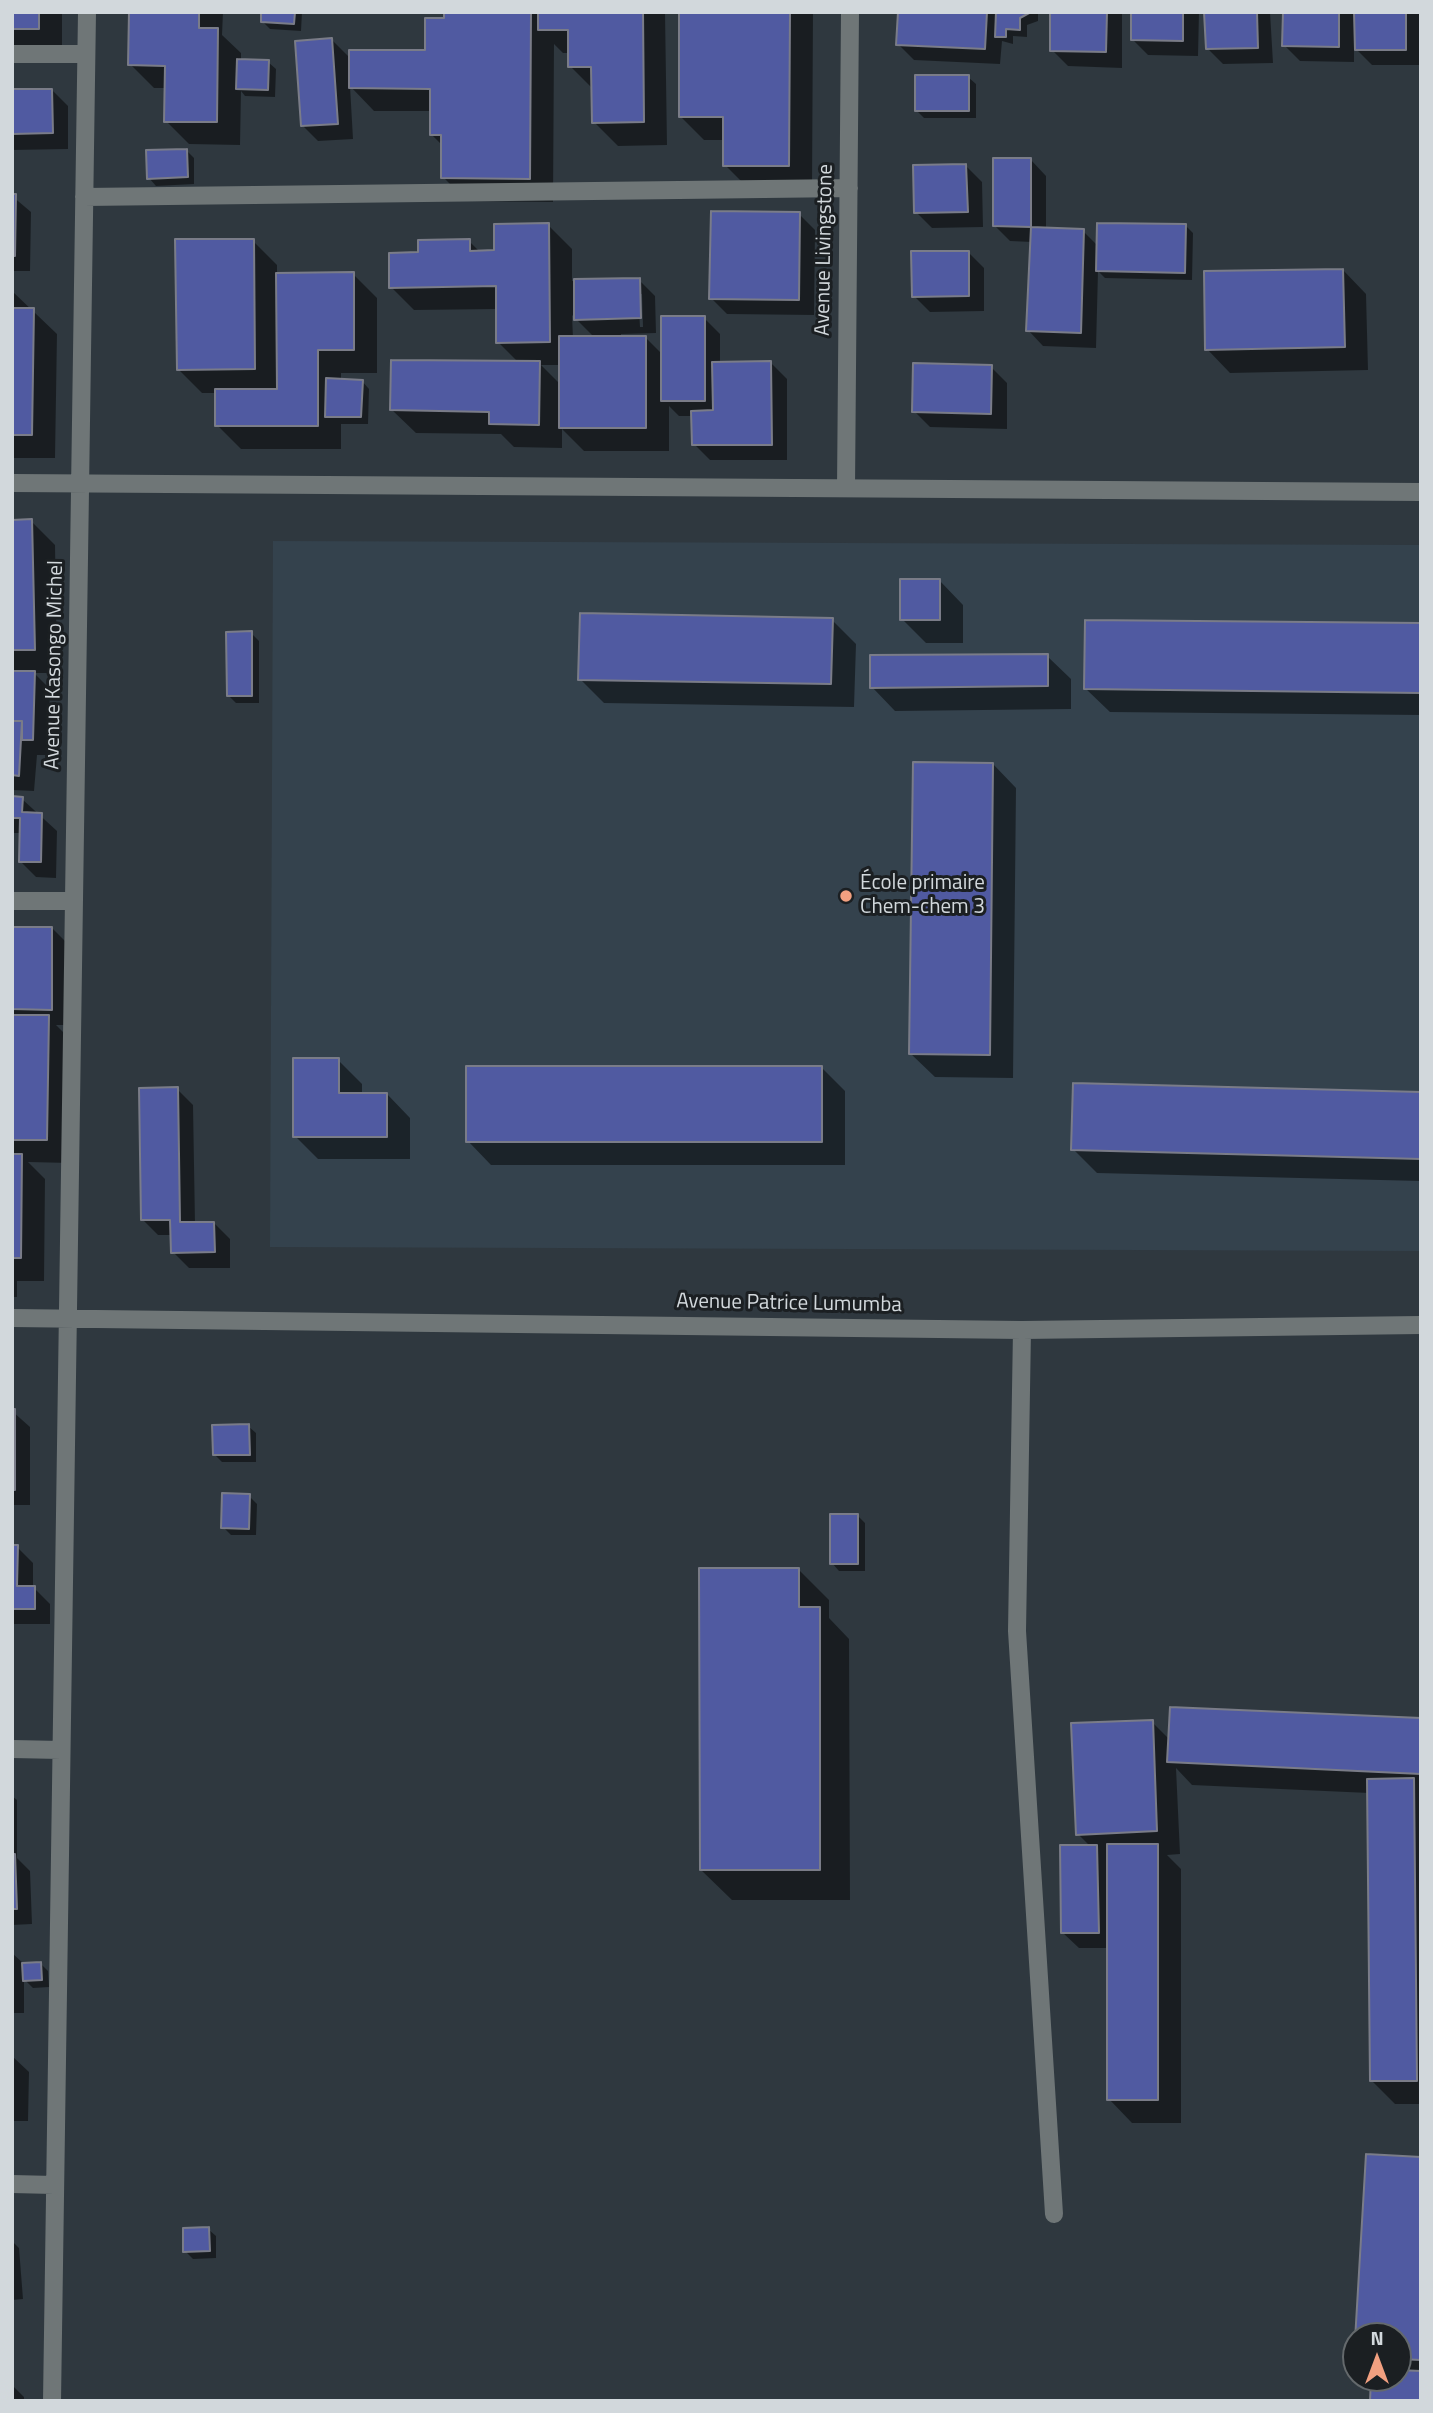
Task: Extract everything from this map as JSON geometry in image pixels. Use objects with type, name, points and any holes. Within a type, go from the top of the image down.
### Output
[{"type":"street","name":"Avenue Kasongo Michel","points":[[52,2401],[87,12]]},
{"type":"street","name":"Avenue Livingstone","points":[[846,488],[850,12]]},
{"type":"street","points":[[12,54],[86,54]]},
{"type":"street","points":[[84,197],[849,188]]},
{"type":"street","points":[[12,483],[1421,492]]},
{"type":"street","points":[[12,901],[74,901]]},
{"type":"street","name":"Avenue Patrice Lumumba","points":[[12,1318],[1022,1330],[1421,1325]]},
{"type":"street","points":[[1022,1330],[1017,1631],[1054,2214]]},
{"type":"street","points":[[12,1749],[61,1750]]},
{"type":"street","points":[[12,2184],[54,2185]]},
{"type":"shaded area","name":"École primaire Chem-chem 3","points":[[273,541],[1421,545],[1421,1251],[270,1247]]},
{"type":"building","points":[[12,12],[39,12],[39,29],[12,29]]},
{"type":"building","points":[[129,12],[199,12],[199,28],[218,28],[217,122],[164,122],[165,66],[128,65]]},
{"type":"building","points":[[261,12],[295,12],[294,24],[261,22]]},
{"type":"building","points":[[444,12],[531,12],[530,179],[441,178],[441,135],[430,135],[430,89],[349,88],[349,50],[425,50],[425,18],[444,18]]},
{"type":"building","points":[[538,12],[643,12],[644,122],[592,123],[591,67],[568,67],[568,30],[538,30]]},
{"type":"building","points":[[679,12],[790,12],[789,166],[723,166],[723,117],[679,117]]},
{"type":"building","points":[[898,12],[987,12],[985,49],[896,45]]},
{"type":"building","points":[[996,12],[1031,12],[1020,18],[1020,30],[1006,29],[1006,37],[995,37]]},
{"type":"building","points":[[1050,12],[1107,12],[1106,52],[1050,51]]},
{"type":"building","points":[[1131,12],[1183,12],[1183,41],[1131,40]]},
{"type":"building","points":[[1204,12],[1257,12],[1258,48],[1206,49]]},
{"type":"building","points":[[1283,12],[1339,12],[1339,47],[1282,46]]},
{"type":"building","points":[[1354,12],[1406,12],[1406,50],[1355,50]]},
{"type":"building","points":[[332,38],[338,124],[301,126],[295,41]]},
{"type":"building","points":[[237,59],[269,60],[268,90],[236,89]]},
{"type":"building","points":[[915,75],[969,75],[969,111],[915,111]]},
{"type":"building","points":[[12,89],[52,89],[53,133],[12,134]]},
{"type":"building","points":[[187,149],[188,177],[147,179],[146,150]]},
{"type":"building","points":[[993,158],[1031,158],[1031,227],[993,226]]},
{"type":"building","points":[[966,164],[968,212],[914,213],[913,165]]},
{"type":"building","points":[[12,194],[16,194],[15,256],[12,256]]},
{"type":"building","points":[[711,211],[800,212],[799,300],[709,299]]},
{"type":"building","points":[[549,223],[550,342],[496,343],[496,286],[389,288],[389,253],[418,252],[418,240],[470,239],[470,251],[494,250],[494,224]]},
{"type":"building","points":[[1097,223],[1186,224],[1185,273],[1096,271]]},
{"type":"building","points":[[1031,227],[1084,229],[1081,333],[1026,331]]},
{"type":"building","points":[[175,239],[254,239],[255,369],[177,370]]},
{"type":"building","points":[[911,251],[969,251],[969,296],[912,297]]},
{"type":"building","points":[[1343,269],[1345,347],[1205,350],[1204,271]]},
{"type":"building","points":[[354,272],[354,350],[318,350],[318,426],[215,426],[215,389],[277,389],[276,273]]},
{"type":"building","points":[[640,278],[641,318],[574,320],[574,279]]},
{"type":"building","points":[[12,308],[34,308],[32,435],[12,435]]},
{"type":"building","points":[[661,316],[705,316],[705,401],[661,401]]},
{"type":"building","points":[[559,336],[646,336],[646,428],[559,428]]},
{"type":"building","points":[[391,360],[540,361],[539,425],[489,424],[489,412],[390,410]]},
{"type":"building","points":[[771,361],[772,445],[692,445],[691,411],[713,410],[712,362]]},
{"type":"building","points":[[913,363],[992,365],[991,414],[912,412]]},
{"type":"building","points":[[326,378],[363,380],[361,417],[325,417]]},
{"type":"building","points":[[32,519],[35,650],[12,650],[12,520]]},
{"type":"building","points":[[900,579],[940,579],[940,620],[900,620]]},
{"type":"building","points":[[580,613],[833,618],[831,684],[578,680]]},
{"type":"building","points":[[1085,620],[1421,623],[1421,693],[1084,689]]},
{"type":"building","points":[[252,631],[252,696],[227,696],[226,632]]},
{"type":"building","points":[[1048,654],[1048,686],[870,688],[870,655]]},
{"type":"building","points":[[12,671],[35,671],[33,740],[22,740],[22,721],[12,721]]},
{"type":"building","points":[[12,721],[22,721],[19,776],[12,775]]},
{"type":"building","points":[[913,762],[993,763],[990,1055],[909,1054]]},
{"type":"building","points":[[12,796],[23,797],[22,812],[42,813],[41,862],[19,862],[20,818],[12,818]]},
{"type":"building","points":[[12,927],[52,927],[52,1010],[12,1009]]},
{"type":"building","points":[[12,1015],[49,1015],[47,1140],[12,1140]]},
{"type":"building","points":[[293,1058],[339,1058],[339,1093],[387,1093],[387,1137],[293,1137]]},
{"type":"building","points":[[466,1066],[822,1066],[822,1142],[466,1142]]},
{"type":"building","points":[[1073,1083],[1421,1092],[1421,1159],[1071,1150]]},
{"type":"building","points":[[178,1087],[180,1222],[214,1222],[215,1252],[171,1253],[170,1220],[141,1220],[139,1088]]},
{"type":"building","points":[[12,1154],[22,1154],[21,1258],[12,1258]]},
{"type":"building","points":[[12,1409],[15,1409],[15,1490],[12,1490]]},
{"type":"building","points":[[249,1424],[250,1455],[213,1455],[212,1425]]},
{"type":"building","points":[[222,1493],[250,1494],[249,1529],[221,1528]]},
{"type":"building","points":[[830,1514],[858,1514],[858,1564],[830,1564]]},
{"type":"building","points":[[12,1545],[18,1545],[17,1586],[35,1586],[35,1609],[12,1609]]},
{"type":"building","points":[[699,1568],[799,1568],[799,1607],[820,1607],[820,1870],[700,1870]]},
{"type":"building","points":[[1170,1707],[1421,1718],[1421,1774],[1167,1762]]},
{"type":"building","points":[[1153,1720],[1157,1831],[1076,1835],[1071,1723]]},
{"type":"building","points":[[1414,1778],[1417,2081],[1370,2081],[1367,1779]]},
{"type":"building","points":[[1107,1844],[1158,1844],[1158,2100],[1107,2100]]},
{"type":"building","points":[[1060,1845],[1097,1845],[1099,1933],[1061,1933]]},
{"type":"building","points":[[12,1854],[15,1854],[17,1909],[12,1909]]},
{"type":"building","points":[[41,1962],[42,1980],[23,1981],[22,1963]]},
{"type":"building","points":[[1366,2154],[1421,2157],[1421,2360],[1412,2360],[1412,2322],[1356,2322]]},
{"type":"building","points":[[209,2227],[210,2251],[183,2252],[183,2228]]},
{"type":"building","points":[[1412,2371],[1421,2371],[1421,2401],[1370,2401],[1370,2392],[1412,2392]]},
{"type":"place","name":"École primaire Chem-chem 3","points":[[846,896]]}]
